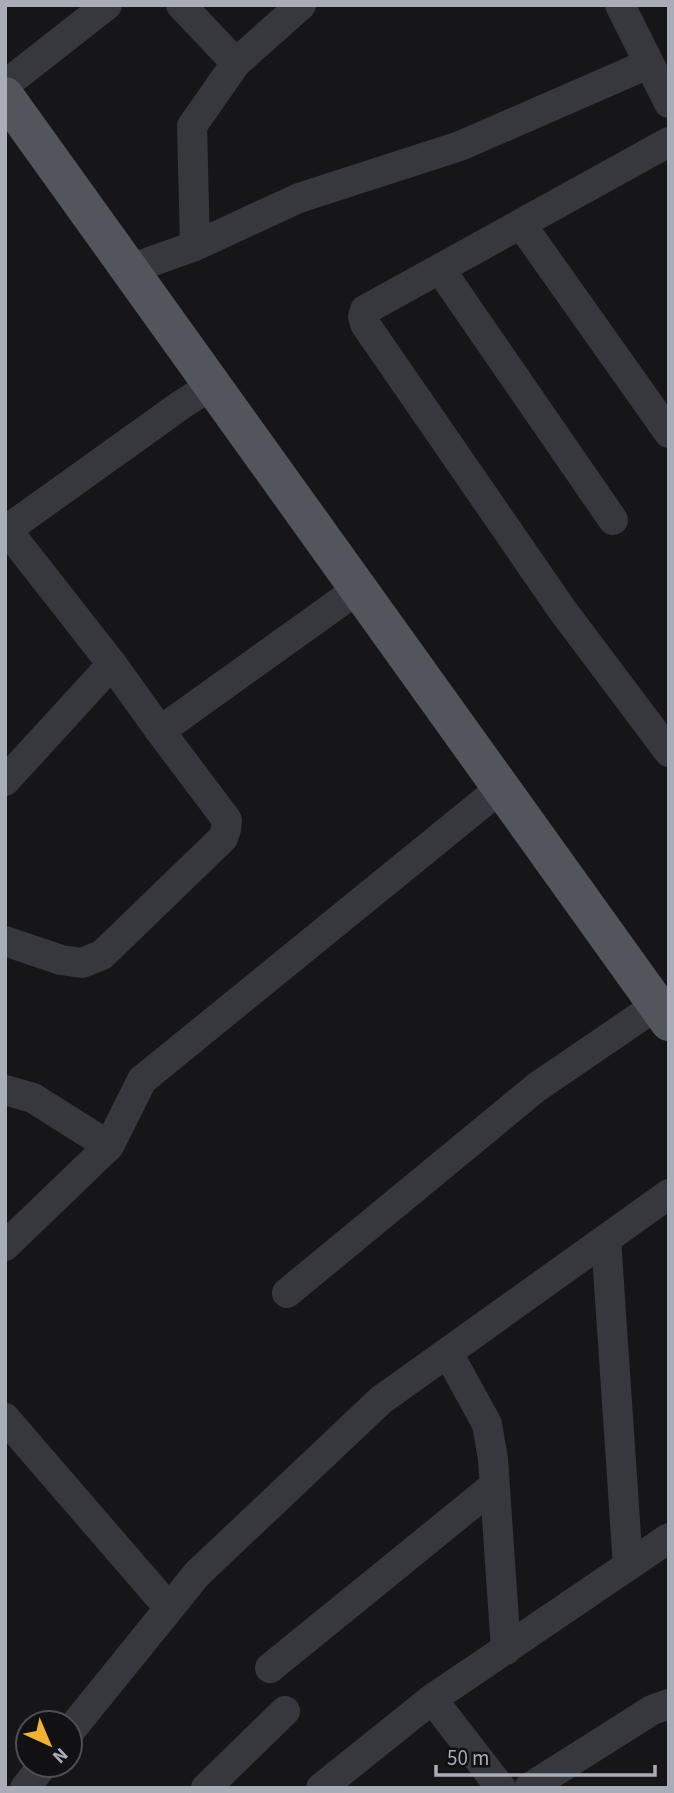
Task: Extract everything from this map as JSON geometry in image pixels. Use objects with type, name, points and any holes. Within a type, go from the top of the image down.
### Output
[{"type":"main road","points":[[5,96],[663,1014]]},
{"type":"street","points":[[5,85],[107,5]]},
{"type":"street","points":[[181,5],[236,63]]},
{"type":"street","points":[[195,246],[192,126],[236,63],[301,5]]},
{"type":"street","points":[[620,5],[669,103]]},
{"type":"street","points":[[130,269],[195,246],[299,198],[460,146],[648,64]]},
{"type":"street","points":[[669,142],[365,310],[363,317],[365,324],[563,611],[669,752]]},
{"type":"street","points":[[521,224],[669,433]]},
{"type":"street","points":[[440,269],[613,520]]},
{"type":"street","points":[[5,941],[71,962],[82,963],[102,955],[223,838],[227,820],[111,664],[6,531],[212,385]]},
{"type":"street","points":[[160,731],[358,589]]},
{"type":"street","points":[[5,780],[111,664]]},
{"type":"street","points":[[5,1246],[109,1146],[142,1080],[501,788]]},
{"type":"street","points":[[287,1293],[537,1087],[663,1014]]},
{"type":"street","points":[[5,1090],[33,1098],[109,1146]]},
{"type":"street","points":[[84,1714],[197,1574],[381,1400],[669,1194]]},
{"type":"street","points":[[606,1239],[628,1566]]},
{"type":"street","points":[[448,1353],[486,1424],[492,1459],[506,1650]]},
{"type":"street","points":[[5,1418],[169,1608]]},
{"type":"street","points":[[270,1668],[494,1486]]},
{"type":"street","points":[[328,1785],[432,1699],[669,1538]]},
{"type":"street","points":[[432,1699],[501,1788]]},
{"type":"street","points":[[529,1788],[652,1710],[669,1704]]},
{"type":"street","points":[[206,1788],[285,1711]]}]
